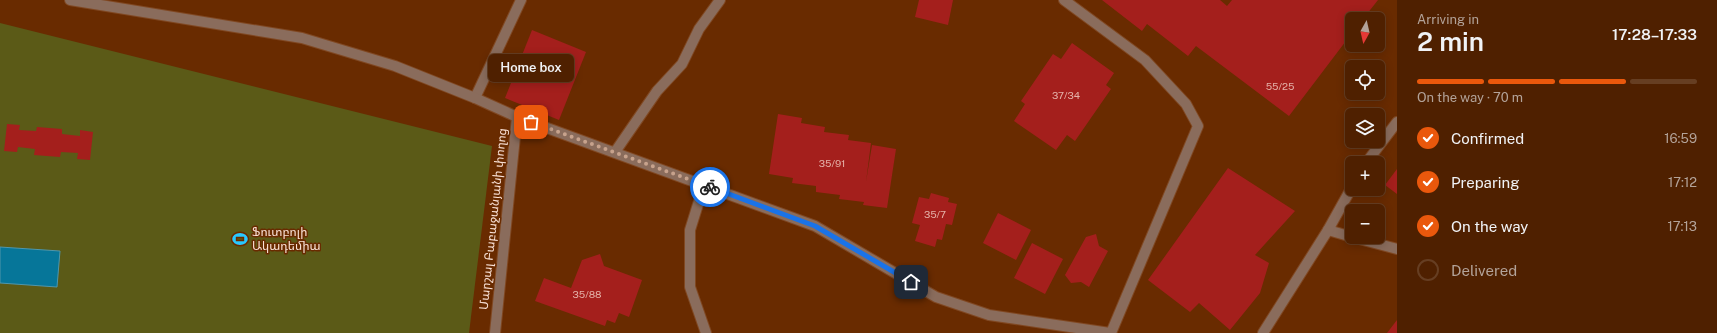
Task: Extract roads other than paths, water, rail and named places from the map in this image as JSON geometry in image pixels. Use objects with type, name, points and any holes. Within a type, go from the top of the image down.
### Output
[{"type":"street","name":"Մարշալ Բաբաջանյանի փողոց","points":[[70,0],[302,38],[395,66],[475,98],[517,117],[495,333]]},
{"type":"street","points":[[475,98],[521,0]]},
{"type":"street","points":[[615,152],[657,91],[682,64],[699,29],[720,0]]},
{"type":"street","points":[[517,117],[815,226],[936,297],[988,315],[1110,333],[1198,126],[1186,104],[1145,60],[1064,0]]},
{"type":"street","points":[[1371,156],[1397,122]]},
{"type":"street","points":[[704,185],[690,230],[690,287],[706,333]]},
{"type":"street","points":[[1263,333],[1328,230],[1347,196]]},
{"type":"street","points":[[1328,230],[1345,235]]},
{"type":"street","points":[[1378,244],[1397,249]]},
{"type":"water","points":[[0,247],[60,251],[57,287],[0,283]]},
{"type":"place","name":"Home box","points":[[531,122]]},
{"type":"place","name":"Ֆուտբոլի Ակադեմիա","points":[[240,239]]}]
